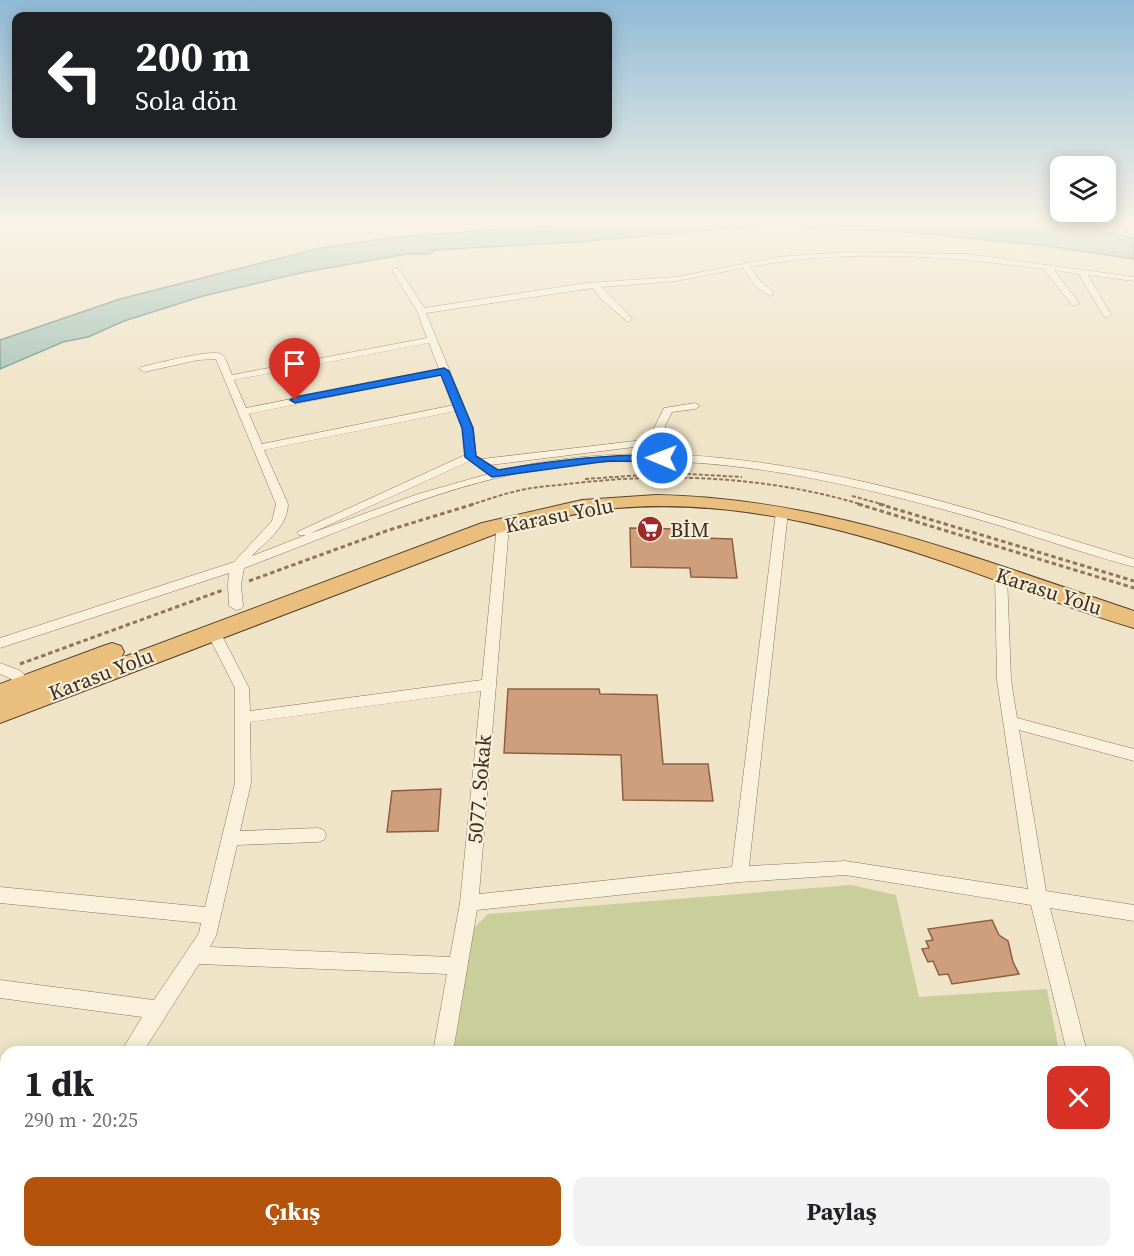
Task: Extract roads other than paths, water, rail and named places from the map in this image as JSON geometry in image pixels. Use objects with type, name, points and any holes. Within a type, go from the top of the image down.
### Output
[{"type":"highway","name":"Karasu Yolu","points":[[0,694],[235,596],[481,517],[520,507],[591,494],[658,490],[768,496],[860,517],[1134,603]]},
{"type":"highway","name":"Karasu Yolu","points":[[0,713],[213,631],[503,525],[561,510],[635,501],[712,503],[782,512],[868,532],[1134,620]]},
{"type":"street","points":[[402,280],[421,311],[468,428],[474,460],[496,474]]},
{"type":"street","points":[[421,311],[596,285],[668,280]]},
{"type":"street","points":[[755,280],[770,293]]},
{"type":"street","points":[[1057,280],[1075,303]]},
{"type":"street","points":[[1086,280],[1107,315]]},
{"type":"street","points":[[596,285],[604,297],[628,319]]},
{"type":"street","points":[[229,378],[432,340]]},
{"type":"street","points":[[144,369],[218,355],[225,365],[257,448],[282,504],[282,514],[278,522],[249,550],[238,565],[235,596]]},
{"type":"street","points":[[244,412],[444,371]]},
{"type":"street","points":[[262,556],[311,528],[474,460],[646,443],[654,438],[668,410],[695,406]]},
{"type":"street","points":[[257,448],[459,407]]},
{"type":"street","points":[[0,643],[238,565],[429,495],[496,474],[552,464],[608,458],[684,459],[767,466],[853,482],[904,495],[1134,564]]},
{"type":"street","points":[[740,874],[782,512]]},
{"type":"street","name":"5077. Sokak","points":[[444,1046],[469,903],[503,525]]},
{"type":"street","points":[[1001,575],[1004,680],[1038,897],[1075,1046]]},
{"type":"street","points":[[135,1046],[207,936],[243,783],[242,688],[213,631]]},
{"type":"street","points":[[2,669],[16,675],[26,684]]},
{"type":"street","points":[[244,717],[488,685]]},
{"type":"street","points":[[1011,722],[1134,755]]},
{"type":"street","points":[[231,838],[318,835]]},
{"type":"street","points":[[469,903],[740,874],[845,868],[1134,913]]},
{"type":"street","points":[[0,895],[212,916]]},
{"type":"street","points":[[194,955],[457,966]]},
{"type":"street","points":[[0,989],[158,1010]]},
{"type":"water","points":[[196,280],[273,280],[203,296],[124,321],[88,337],[63,342],[0,369],[0,340],[120,299]]},
{"type":"place","name":"BİM","points":[[650,529]]}]
